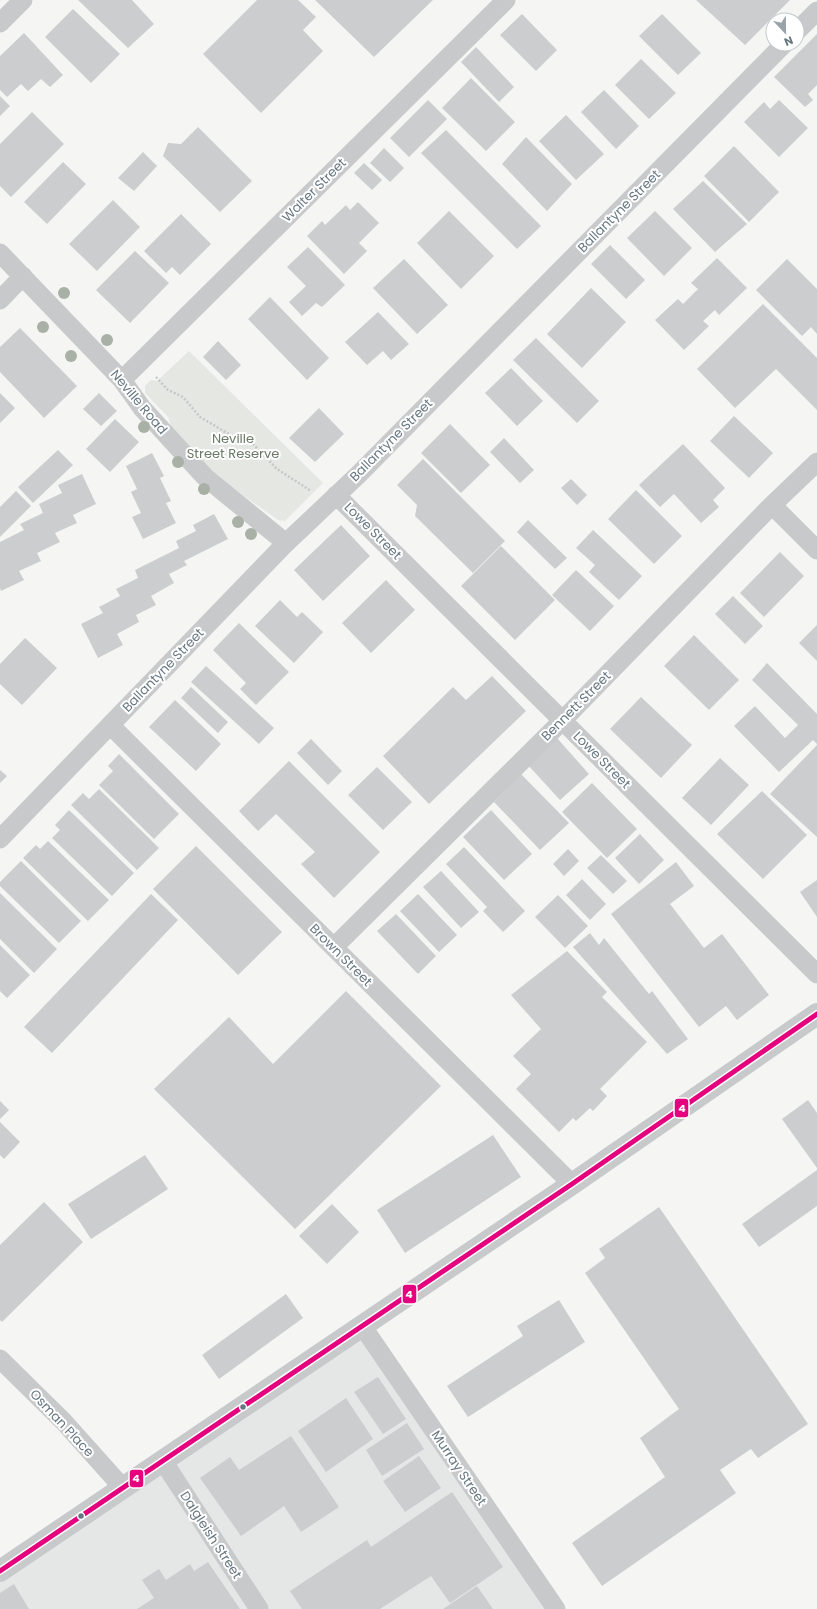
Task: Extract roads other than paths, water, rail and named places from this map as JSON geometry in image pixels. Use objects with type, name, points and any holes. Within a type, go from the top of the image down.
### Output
[{"type":"street","points":[[0,23],[23,0]]},
{"type":"street","name":"Walter Street","points":[[122,380],[506,0]]},
{"type":"street","points":[[805,23],[817,11]]},
{"type":"street","name":"Ballantyne Street","points":[[0,839],[286,543],[776,52]]},
{"type":"street","name":"Neville Road","points":[[0,253],[122,380],[142,408],[205,477],[286,543]]},
{"type":"street","points":[[0,300],[23,276]]},
{"type":"street","name":"Bennett Street","points":[[334,947],[562,721],[772,505],[817,462]]},
{"type":"street","name":"Lowe Street","points":[[332,498],[562,721],[817,974]]},
{"type":"street","points":[[772,505],[817,550]]},
{"type":"street","name":"Brown Street","points":[[110,725],[572,1184]]},
{"type":"street","points":[[0,1571],[363,1327],[817,1014]]},
{"type":"street","name":"Murray Street","points":[[363,1327],[556,1609]]},
{"type":"street","name":"Osman Place","points":[[0,1359],[64,1422],[123,1488]]},
{"type":"street","name":"Dalgleish Street","points":[[162,1461],[259,1609]]},
{"type":"park label","name":"Neville Street Reserve","points":[[233,446]]}]
